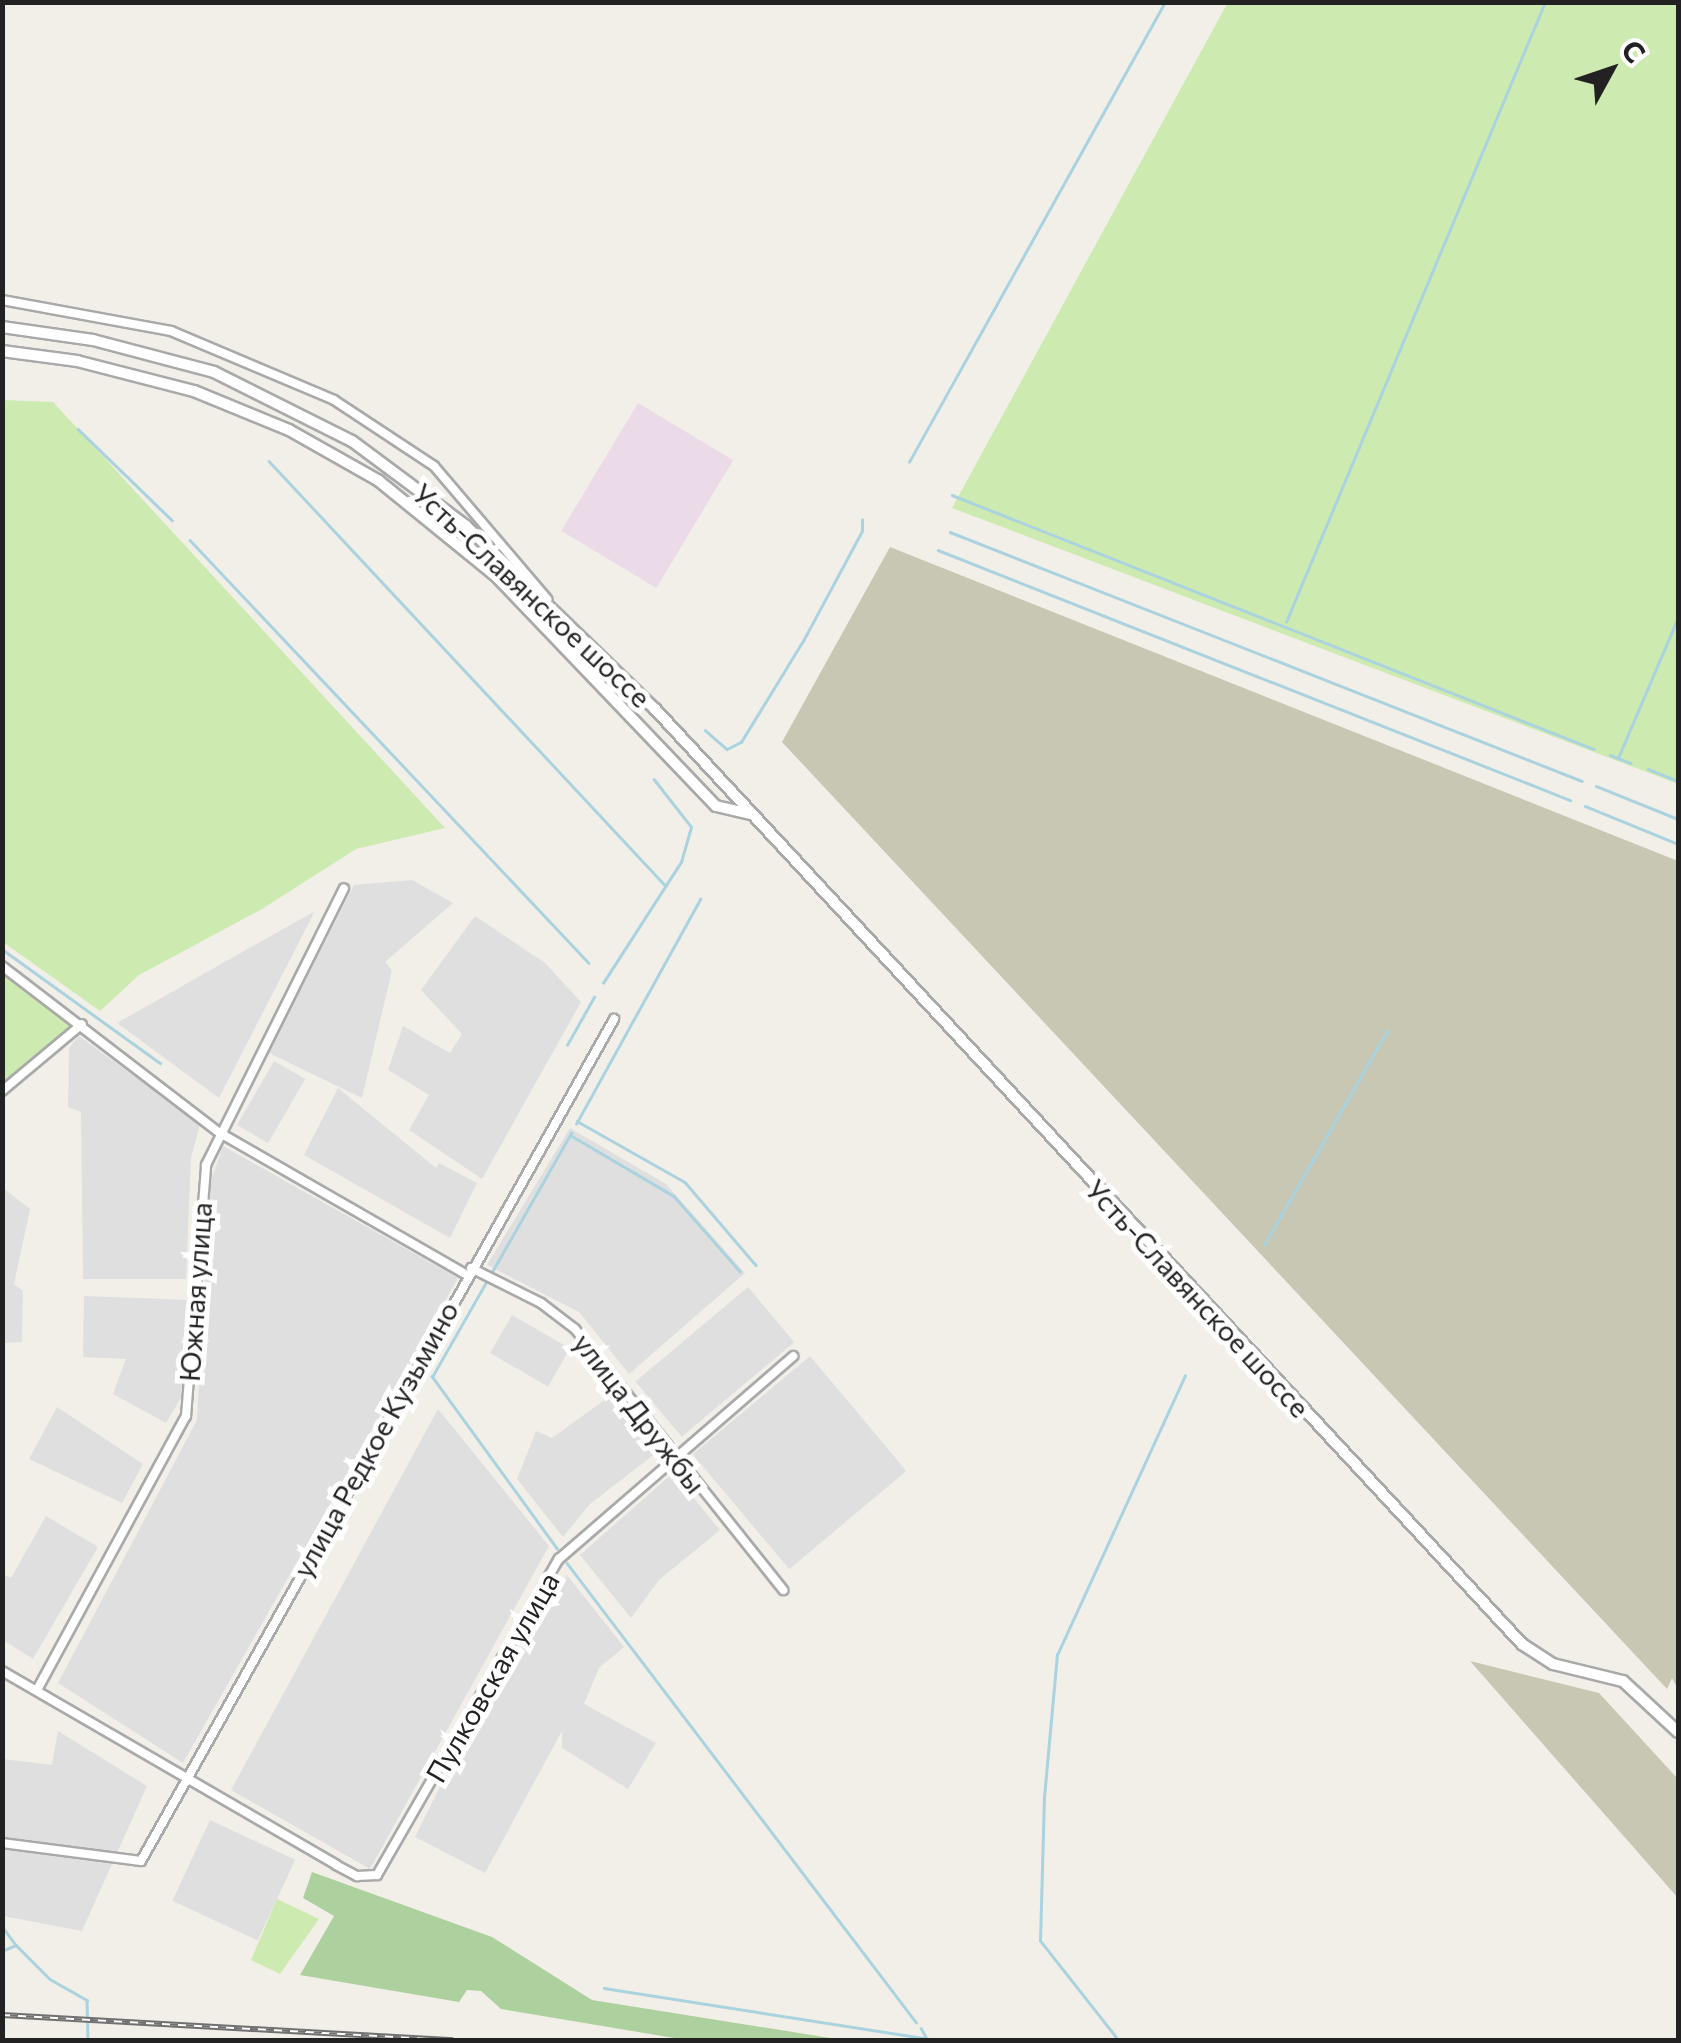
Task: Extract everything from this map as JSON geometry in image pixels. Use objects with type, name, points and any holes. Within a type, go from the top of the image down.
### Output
[{"type":"street","points":[[2,300],[171,330],[334,400],[445,476],[568,626]]},
{"type":"street","name":"Усть-Славянское шоссе","points":[[2,327],[184,362],[324,426],[386,462],[466,526],[751,814],[1522,1644],[1553,1664],[1623,1682],[1678,1732]]},
{"type":"street","name":"Усть-Славянское шоссе","points":[[2,351],[78,361],[194,391],[290,430],[379,480],[484,565],[716,806],[751,814]]},
{"type":"street","name":"Южная улица","points":[[37,1690],[186,1416],[201,1192],[220,1133],[344,888]]},
{"type":"street","name":"улица Дружбы","points":[[2,966],[220,1133],[469,1272],[541,1303],[575,1329],[783,1590]]},
{"type":"street","name":"улица Редкое Кузьмино","points":[[2,1843],[141,1861],[614,1019]]},
{"type":"street","points":[[2,1091],[82,1024]]},
{"type":"street","name":"Пулковская улица","points":[[186,1780],[356,1876],[377,1874],[560,1559],[793,1356]]},
{"type":"street","points":[[2,1671],[186,1780]]},
{"type":"shaded area","points":[[638,403],[733,460],[656,588],[561,531]]},
{"type":"shaded area","points":[[890,547],[1678,861],[1678,1689],[1672,1678],[1667,1689],[782,742]]},
{"type":"shaded area","points":[[412,880],[453,903],[385,962],[392,970],[362,1098],[269,1053],[354,885]]},
{"type":"shaded area","points":[[315,911],[219,1098],[117,1023]]},
{"type":"shaded area","points":[[475,916],[545,963],[581,1002],[482,1179],[409,1130],[429,1095],[388,1070],[403,1026],[450,1053],[462,1034],[421,990]]},
{"type":"shaded area","points":[[79,1036],[200,1124],[191,1158],[186,1279],[83,1279],[81,1112],[68,1107],[69,1048]]},
{"type":"shaded area","points":[[274,1061],[305,1079],[268,1143],[237,1125]]},
{"type":"shaded area","points":[[338,1088],[436,1168],[439,1163],[477,1183],[450,1238],[304,1155]]},
{"type":"shaded area","points":[[570,1128],[666,1184],[745,1273],[629,1374],[579,1312],[487,1265]]},
{"type":"shaded area","points":[[223,1146],[458,1278],[183,1763],[58,1683],[197,1420],[209,1186]]},
{"type":"shaded area","points":[[2,1187],[30,1209],[14,1284],[23,1291],[22,1342],[3,1343]]},
{"type":"shaded area","points":[[748,1287],[794,1342],[682,1437],[635,1381]]},
{"type":"shaded area","points":[[84,1296],[189,1300],[181,1398],[166,1423],[113,1394],[126,1359],[83,1357]]},
{"type":"shaded area","points":[[512,1315],[570,1348],[548,1387],[490,1353]]},
{"type":"shaded area","points":[[810,1356],[906,1471],[789,1569],[693,1454]]},
{"type":"shaded area","points":[[610,1396],[656,1453],[590,1504],[563,1537],[517,1479],[536,1431],[552,1438]]},
{"type":"shaded area","points":[[57,1407],[143,1464],[122,1503],[29,1459]]},
{"type":"shaded area","points":[[438,1409],[549,1546],[370,1869],[231,1790]]},
{"type":"shaded area","points":[[673,1473],[720,1530],[659,1580],[631,1618],[580,1555]]},
{"type":"shaded area","points":[[46,1516],[98,1547],[33,1659],[3,1640],[3,1574],[11,1578]]},
{"type":"shaded area","points":[[567,1575],[624,1647],[599,1668],[584,1704],[656,1743],[628,1789],[562,1748],[562,1731],[485,1873],[415,1837],[470,1726],[476,1729]]},
{"type":"shaded area","points":[[1470,1661],[1599,1693],[1678,1779],[1678,1898]]},
{"type":"shaded area","points":[[58,1731],[147,1786],[82,1931],[3,1916],[3,1759],[52,1765]]},
{"type":"shaded area","points":[[210,1820],[295,1860],[258,1940],[172,1901]]},
{"type":"green space","points":[[1228,2],[1678,3],[1678,784],[952,508]]},
{"type":"green space","points":[[3,400],[53,402],[445,828],[356,849],[262,909],[139,975],[100,1011],[3,942]]},
{"type":"green space","points":[[3,970],[71,1026],[3,1087]]},
{"type":"green space","points":[[312,1872],[492,1937],[592,2000],[843,2040],[686,2040],[501,2009],[481,1991],[467,1990],[459,2002],[300,1975],[334,1916],[303,1898]]},
{"type":"green space","points":[[277,1899],[319,1919],[280,1974],[251,1960]]},
{"type":"waterway","points":[[909,462],[1165,2]]},
{"type":"waterway","points":[[1286,622],[1545,2]]},
{"type":"waterway","points":[[78,429],[172,520]]},
{"type":"waterway","points":[[269,461],[664,884]]},
{"type":"waterway","points":[[952,495],[1594,749]]},
{"type":"waterway","points":[[705,730],[727,749],[741,742],[803,641],[862,531],[862,520]]},
{"type":"waterway","points":[[950,532],[1582,781]]},
{"type":"waterway","points":[[190,540],[589,963]]},
{"type":"waterway","points":[[938,550],[1570,800]]},
{"type":"waterway","points":[[1618,758],[1678,617]]},
{"type":"waterway","points":[[1610,755],[1631,763]]},
{"type":"waterway","points":[[1648,769],[1678,781]]},
{"type":"waterway","points":[[603,983],[681,862],[691,827],[654,780]]},
{"type":"waterway","points":[[1596,786],[1678,819]]},
{"type":"waterway","points":[[1585,806],[1678,844]]},
{"type":"waterway","points":[[576,1124],[700,899]]},
{"type":"waterway","points":[[2,949],[160,1063]]},
{"type":"waterway","points":[[567,1045],[594,997]]},
{"type":"waterway","points":[[1264,1245],[1387,1031]]},
{"type":"waterway","points":[[577,1121],[685,1182],[756,1265]]},
{"type":"waterway","points":[[557,1549],[432,1377],[571,1133]]},
{"type":"waterway","points":[[572,1136],[674,1196],[740,1271]]},
{"type":"waterway","points":[[1118,2040],[1040,1941],[1044,1797],[1057,1655],[1185,1376]]},
{"type":"waterway","points":[[567,1563],[916,2022]]},
{"type":"waterway","points":[[2,1926],[16,1945]]},
{"type":"waterway","points":[[2,1951],[16,1945],[50,1979],[87,2000],[88,2040]]},
{"type":"waterway","points":[[604,1988],[936,2040]]},
{"type":"waterway","points":[[921,2028],[927,2039]]},
{"type":"railway","points":[[2,2015],[453,2040]]}]
